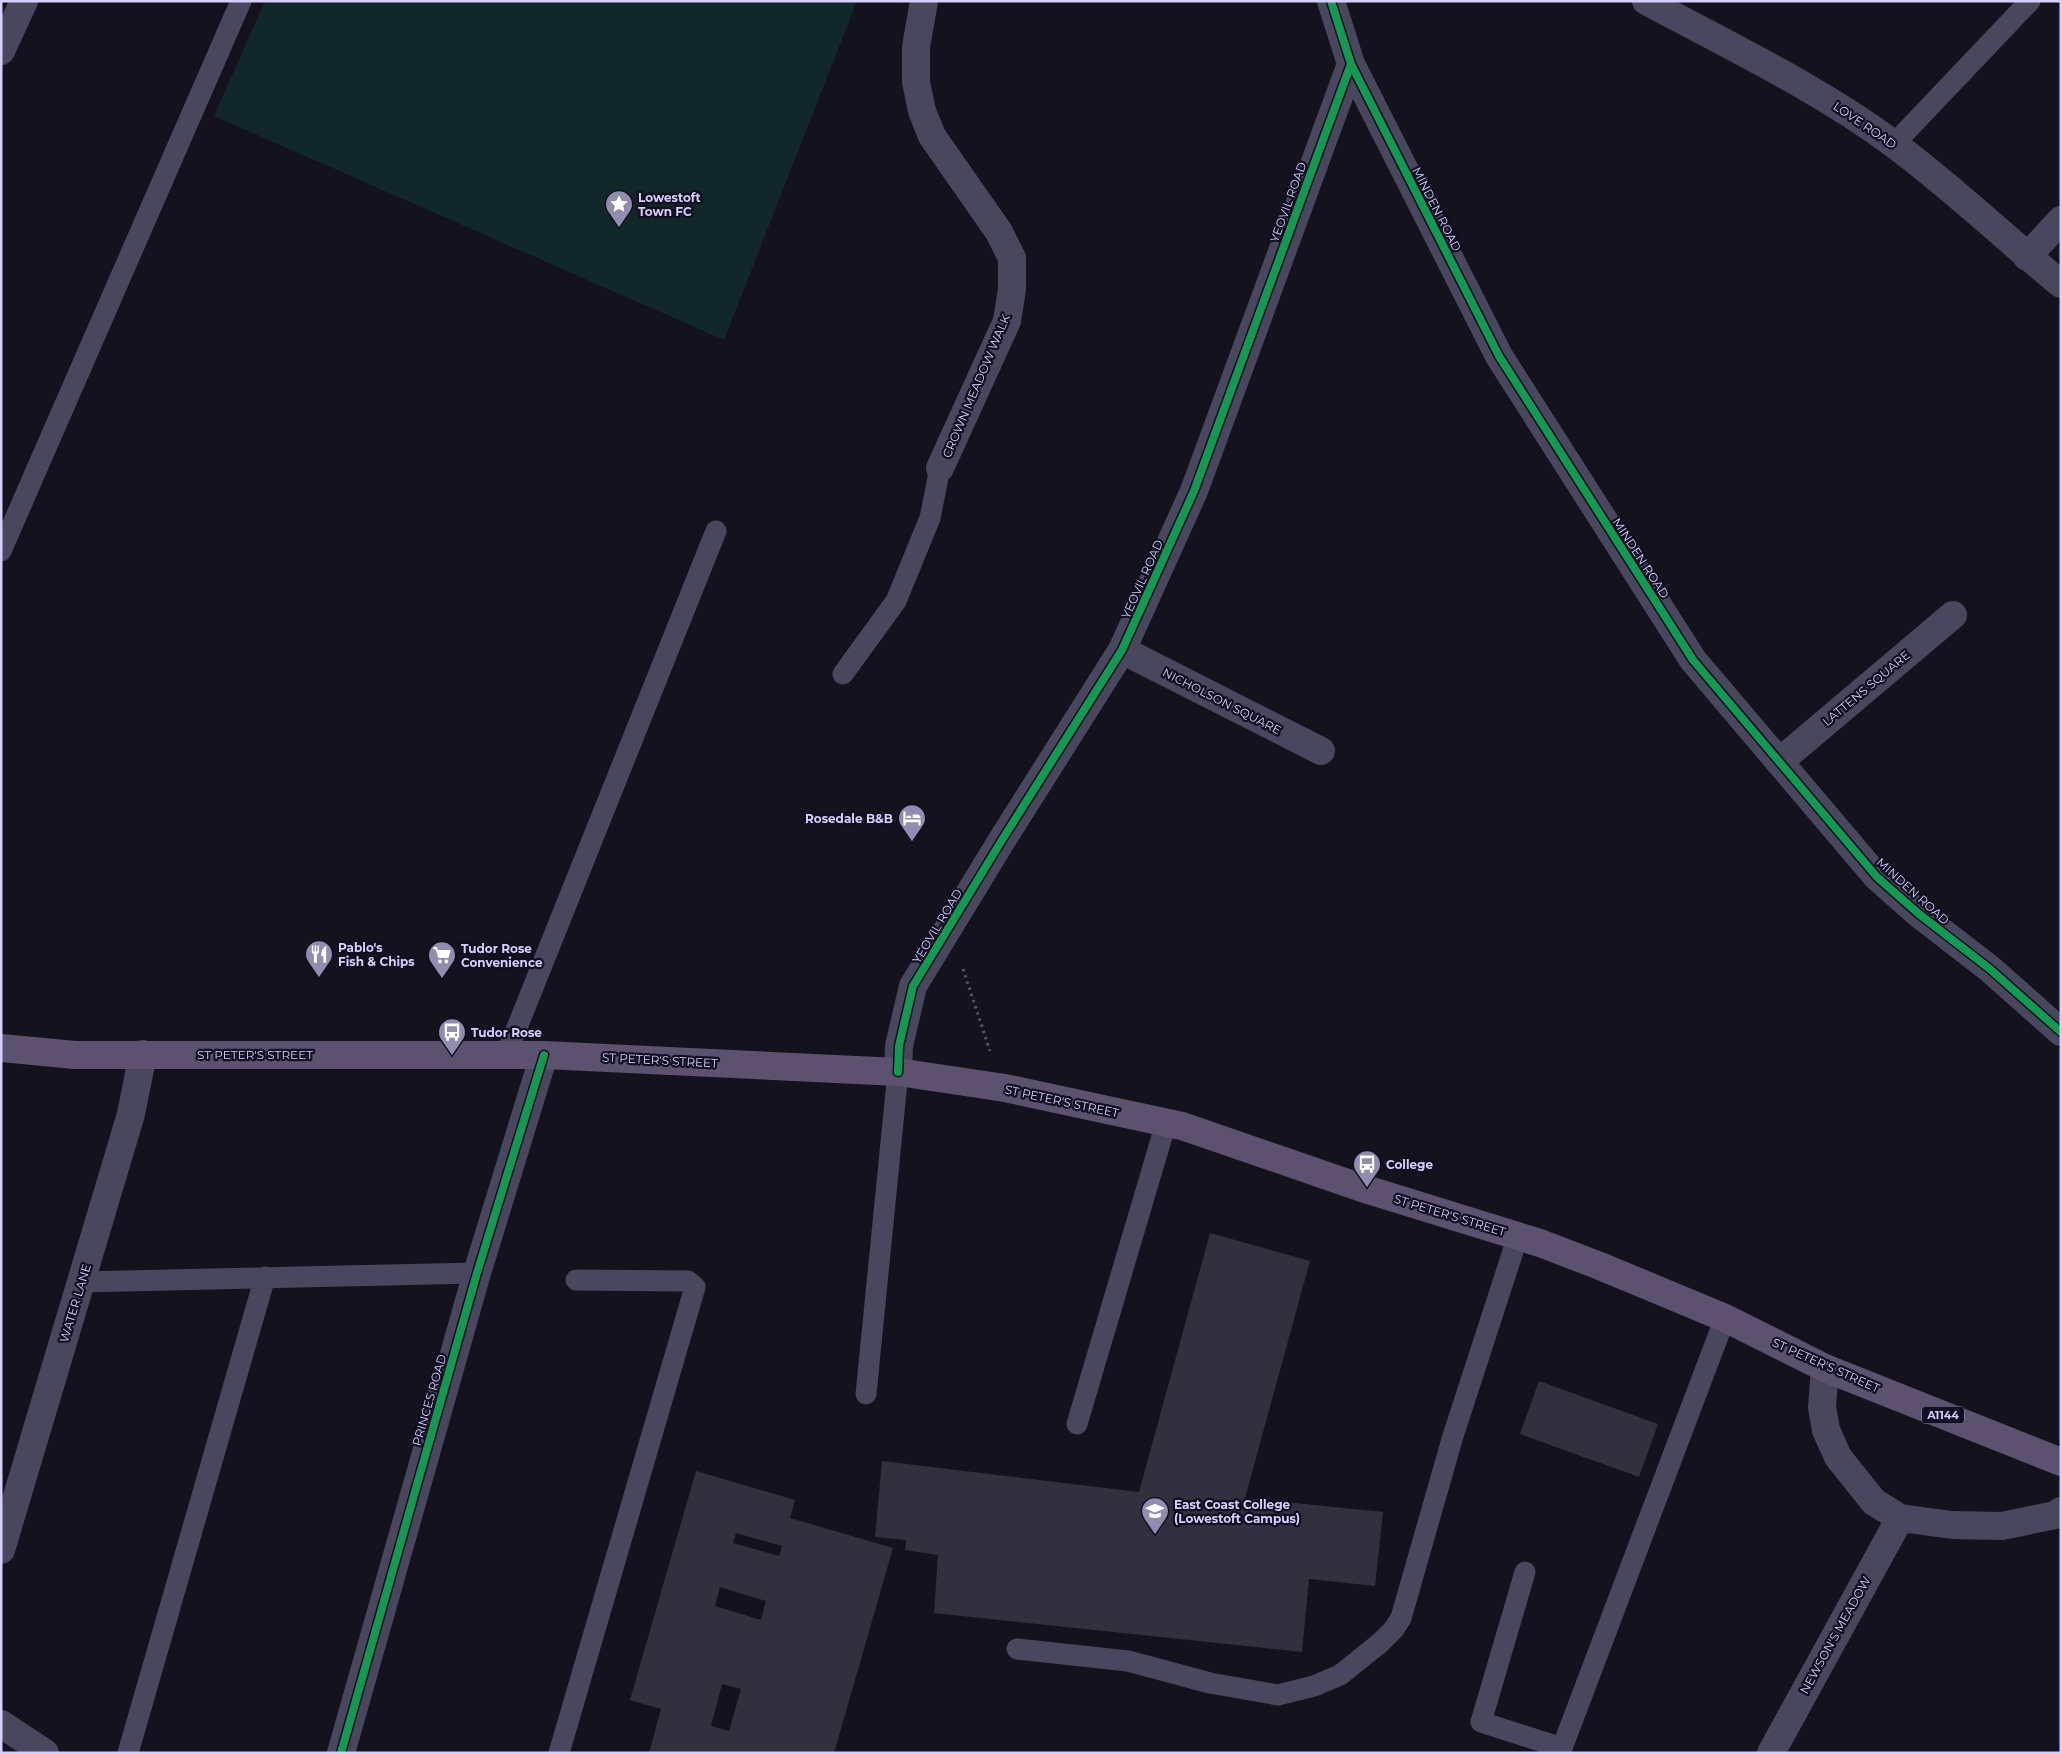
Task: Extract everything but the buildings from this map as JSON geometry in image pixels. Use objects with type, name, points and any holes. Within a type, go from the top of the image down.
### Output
[{"type":"main road","name":"ST PETER'S STREET","points":[[1,1048],[75,1055],[544,1055],[898,1072],[1005,1088],[1182,1126],[1362,1188],[1518,1236],[1600,1266],[1725,1318],[1825,1368],[2061,1462]]},
{"type":"street","points":[[1,51],[24,1]]},
{"type":"street","name":"CROWN MEADOW WALK","points":[[924,1],[916,47],[916,82],[922,111],[932,136],[1000,232],[1012,258],[1012,289],[1007,321],[940,468]]},
{"type":"street","name":"MINDEN ROAD","points":[[1331,1],[1351,64],[1499,356],[1693,660],[1877,877],[1919,914],[1990,969],[2061,1032]]},
{"type":"street","name":"LOVE ROAD","points":[[1646,1],[1812,90],[1894,144],[1940,180],[2027,257],[2061,284]]},
{"type":"street","name":"YEOVIL ROAD","points":[[898,1072],[899,1046],[913,986],[1122,650],[1194,491],[1351,64]]},
{"type":"street","points":[[2027,257],[2061,220]]},
{"type":"street","name":"LATTENS SQUARE","points":[[1779,762],[1952,615]]},
{"type":"street","name":"NICHOLSON SQUARE","points":[[1122,650],[1322,752]]},
{"type":"street","name":"WATER LANE","points":[[1,1550],[132,1114],[143,1054]]},
{"type":"street","name":"PRINCES ROAD","points":[[341,1753],[477,1273],[544,1055]]},
{"type":"street","points":[[1825,1368],[1822,1407],[1826,1430],[1838,1456],[1874,1502],[1900,1518],[1952,1525],[2002,1526],[2055,1515],[2061,1511]]},
{"type":"street","name":"NEWSON'S MEADOW","points":[[1771,1753],[1900,1518]]},
{"type":"street","points":[[1,1724],[46,1753]]},
{"type":"lane","points":[[1,552],[241,1]]},
{"type":"lane","points":[[1894,144],[2030,1]]},
{"type":"lane","points":[[844,674],[896,601],[930,518],[940,468]]},
{"type":"lane","points":[[506,1054],[716,531]]},
{"type":"lane","points":[[866,1394],[898,1072]]},
{"type":"lane","points":[[1076,1424],[1166,1123]]},
{"type":"lane","points":[[1017,1649],[1128,1661],[1210,1683],[1278,1695],[1314,1686],[1340,1675],[1380,1643],[1394,1629],[1401,1618],[1454,1436],[1518,1236]]},
{"type":"lane","points":[[81,1282],[477,1273]]},
{"type":"lane","points":[[128,1753],[265,1277]]},
{"type":"lane","points":[[559,1753],[695,1287],[688,1282],[576,1280]]},
{"type":"lane","points":[[1525,1572],[1481,1722],[1562,1748],[1725,1318]]},
{"type":"path","points":[[938,946],[960,960],[991,1055],[1008,1060],[1005,1088]]},
{"type":"green space","name":"Lowestoft Town FC","points":[[265,1],[857,1],[724,340],[214,116]]},
{"type":"cycle path","points":[[1331,1],[1351,64],[1499,356],[1693,660],[1877,877],[1919,914],[1990,969],[2061,1032]]},
{"type":"cycle path","points":[[898,1072],[899,1046],[913,986],[1002,840],[1122,650],[1194,491],[1351,64]]},
{"type":"cycle path","points":[[341,1753],[477,1273],[544,1055]]},
{"type":"place","name":"Lowestoft Town FC","points":[[619,228]]},
{"type":"place","name":"Rosedale B&B","points":[[912,842]]},
{"type":"place","name":"Pablo's Fish & Chips","points":[[319,978]]},
{"type":"place","name":"Tudor Rose Convenience","points":[[442,979]]},
{"type":"place","name":"Tudor Rose","points":[[452,1056]]},
{"type":"place","name":"College","points":[[1367,1188]]},
{"type":"place","name":"East Coast College (Lowestoft Campus)","points":[[1155,1535]]}]
